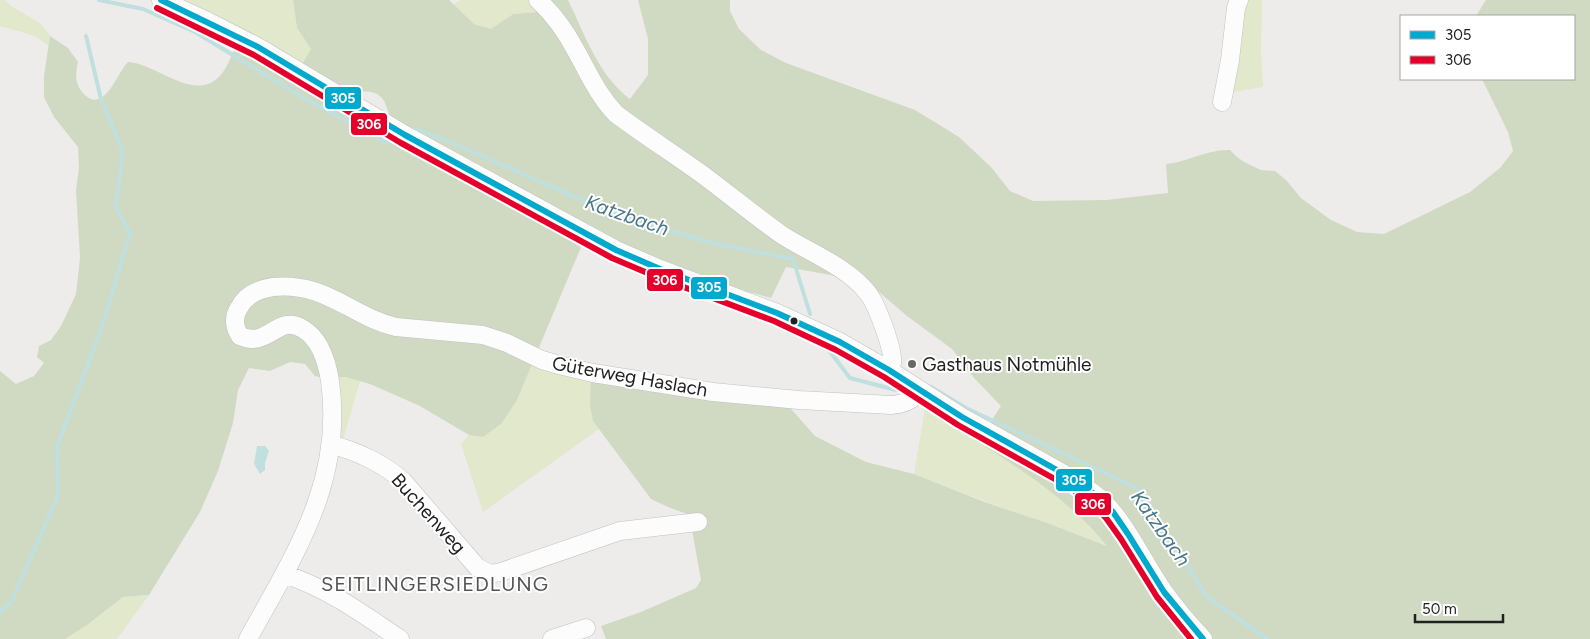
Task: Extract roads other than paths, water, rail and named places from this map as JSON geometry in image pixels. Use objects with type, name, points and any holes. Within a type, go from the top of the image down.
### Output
[{"type":"street","points":[[161,0],[207,21],[258,48],[405,135],[616,250],[660,269],[795,320],[840,342],[889,370],[962,417],[1060,471],[1090,490],[1104,502],[1120,522],[1163,591],[1203,639]]},
{"type":"street","points":[[538,0],[558,21],[575,48],[595,87],[616,114],[706,177],[759,219],[799,246],[836,267],[868,292],[877,309],[890,348],[892,362],[889,370]]},
{"type":"street","points":[[1222,102],[1230,60],[1236,8],[1240,0]]},
{"type":"street","name":"Güterweg Haslach","points":[[248,639],[284,574],[318,502],[332,445],[331,394],[328,369],[316,341],[308,332],[293,325],[283,325],[254,340],[240,336],[236,331],[234,321],[236,312],[249,296],[258,290],[280,286],[309,289],[338,300],[386,325],[484,335],[563,366],[593,373],[713,392],[800,400],[891,405],[910,400],[920,390]]},
{"type":"street","name":"Buchenweg","points":[[332,445],[382,465],[394,472],[404,481],[477,567],[490,574],[501,572],[620,530],[698,522]]},
{"type":"street","points":[[284,574],[316,586],[400,639]]},
{"type":"street","points":[[552,639],[586,628]]},
{"type":"water","points":[[257,446],[265,446],[269,451],[265,470],[260,474],[254,464]]},
{"type":"waterway","name":"Katzbach","points":[[99,0],[143,9],[195,32],[302,97],[385,142],[400,140]]},
{"type":"waterway","points":[[0,612],[11,602],[58,496],[57,447],[102,326],[130,233],[116,207],[123,152],[101,99],[86,36]]},
{"type":"waterway","name":"Katzbach","points":[[415,129],[448,141],[612,213],[712,243],[793,259],[810,314]]},
{"type":"waterway","name":"Katzbach","points":[[825,345],[850,378],[896,390]]},
{"type":"waterway","name":"Katzbach","points":[[931,387],[966,408],[1139,489],[1207,597],[1267,639]]},
{"type":"place","name":"Gasthaus Notmühle","points":[[912,364]]},
{"type":"district","name":"SEITLINGERSIEDLUNG","points":[[435,584]]}]
